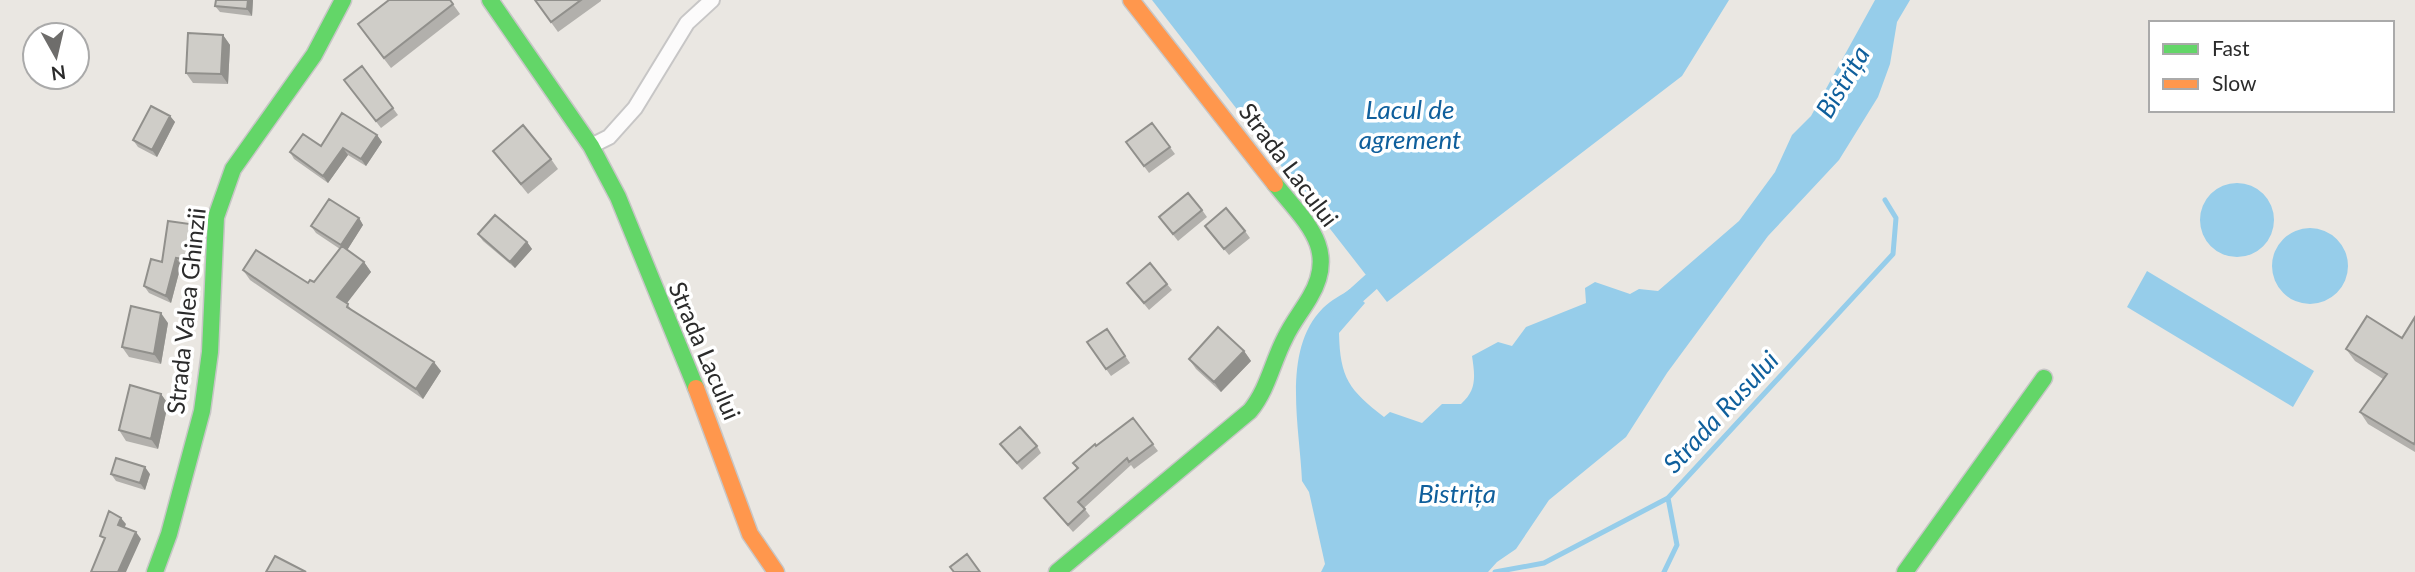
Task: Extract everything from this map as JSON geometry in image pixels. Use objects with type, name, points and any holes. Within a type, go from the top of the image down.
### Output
[{"type":"street","name":"Strada Valea Ghinzii","points":[[155,572],[170,534],[202,411],[211,352],[216,217],[233,169],[314,55],[344,0]]},
{"type":"street","name":"Strada Lacului","points":[[490,0],[591,146],[618,197],[713,430],[750,534],[776,572]]},
{"type":"street","points":[[591,146],[609,137],[635,108],[687,23],[712,0]]},
{"type":"street","name":"Strada Lacului","points":[[1057,572],[1250,411],[1264,396],[1285,338],[1319,281],[1322,265],[1322,251],[1313,232],[1131,0]]},
{"type":"street","points":[[1905,572],[2044,378]]},
{"type":"water","name":"Lacul de agrement","points":[[1152,0],[1729,0],[1682,76],[1387,302]]},
{"type":"water","name":"Bistrița","points":[[1875,0],[1910,0],[1897,22],[1890,64],[1878,97],[1839,160],[1768,236],[1667,373],[1626,437],[1549,500],[1516,549],[1488,572],[1321,572],[1325,564],[1309,492],[1302,481],[1296,390],[1302,345],[1310,325],[1323,308],[1350,289],[1365,303],[1339,333],[1342,361],[1344,372],[1355,390],[1384,417],[1390,412],[1422,423],[1442,404],[1461,404],[1470,393],[1474,382],[1472,356],[1498,342],[1512,346],[1526,327],[1586,303],[1585,288],[1595,282],[1630,294],[1639,289],[1658,291],[1739,221],[1775,172],[1792,135],[1811,116]]},
{"type":"water","points":[[2237,183],[2258,189],[2268,199],[2274,220],[2268,241],[2258,251],[2237,257],[2216,251],[2206,241],[2200,220],[2206,199],[2216,189]]},
{"type":"water","points":[[2310,228],[2325,231],[2337,239],[2345,251],[2348,266],[2345,281],[2337,293],[2325,301],[2310,304],[2295,301],[2283,293],[2275,281],[2272,266],[2275,251],[2283,239],[2295,231]]},
{"type":"water","points":[[2147,271],[2314,371],[2293,407],[2127,307]]},
{"type":"building","points":[[216,0],[248,0],[247,9],[215,6]]},
{"type":"building","points":[[389,0],[450,0],[453,4],[384,58],[358,24]]},
{"type":"building","points":[[535,0],[581,0],[551,22]]},
{"type":"building","points":[[188,33],[223,35],[221,74],[186,73]]},
{"type":"building","points":[[362,66],[393,108],[376,121],[344,80]]},
{"type":"building","points":[[151,106],[170,116],[152,150],[133,140]]},
{"type":"building","points":[[342,113],[377,135],[361,159],[343,148],[323,176],[290,152],[303,134],[321,146]]},
{"type":"building","points":[[1152,123],[1170,147],[1144,166],[1126,142]]},
{"type":"building","points":[[523,125],[551,159],[521,184],[493,151]]},
{"type":"building","points":[[1188,193],[1202,210],[1173,234],[1159,217]]},
{"type":"building","points":[[329,199],[359,218],[341,245],[311,226]]},
{"type":"building","points":[[1226,208],[1245,231],[1224,249],[1205,226]]},
{"type":"building","points":[[495,215],[527,242],[510,262],[478,234]]},
{"type":"building","points":[[168,221],[197,225],[195,261],[176,258],[166,296],[144,286],[151,259],[162,262]]},
{"type":"building","points":[[342,246],[364,262],[337,297],[348,304],[347,307],[434,362],[416,389],[243,270],[256,250],[308,283],[310,280],[314,282]]},
{"type":"building","points":[[1150,263],[1167,284],[1144,303],[1127,283]]},
{"type":"building","points":[[131,306],[161,313],[154,354],[122,347]]},
{"type":"building","points":[[2367,316],[2402,338],[2415,317],[2414,444],[2360,412],[2387,374],[2346,349]]},
{"type":"building","points":[[1218,327],[1244,351],[1214,382],[1189,359]]},
{"type":"building","points":[[1107,329],[1125,356],[1106,369],[1087,342]]},
{"type":"building","points":[[130,385],[161,394],[151,439],[119,430]]},
{"type":"building","points":[[1133,418],[1153,444],[1129,462],[1127,458],[1078,502],[1085,509],[1068,525],[1044,498],[1078,468],[1073,463]]},
{"type":"building","points":[[1020,427],[1037,446],[1017,463],[1000,444]]},
{"type":"building","points":[[116,458],[145,467],[140,483],[111,474]]},
{"type":"building","points":[[109,511],[121,518],[118,525],[136,532],[118,572],[91,572],[105,538],[100,536]]},
{"type":"building","points":[[967,554],[980,572],[954,572],[950,567]]},
{"type":"building","points":[[275,556],[306,572],[266,572]]},
{"type":"waterway","name":"Strada Rusului","points":[[1495,572],[1544,563],[1668,498],[1893,254],[1896,218],[1885,200]]},
{"type":"waterway","points":[[1340,310],[1371,282]]},
{"type":"waterway","points":[[1664,572],[1677,545],[1668,498]]},
{"type":"traffic: fast","points":[[155,572],[169,534],[202,411],[210,352],[216,217],[233,169],[314,55],[343,0]]},
{"type":"traffic: fast","points":[[490,0],[591,146],[618,197],[696,388]]},
{"type":"traffic: fast","points":[[1057,572],[1250,411],[1261,394],[1285,338],[1318,280],[1321,264],[1314,236],[1275,184]]},
{"type":"traffic: fast","points":[[1905,572],[2044,378]]},
{"type":"traffic: slow","points":[[1131,0],[1275,184]]},
{"type":"traffic: slow","points":[[696,388],[750,534],[776,572]]}]
